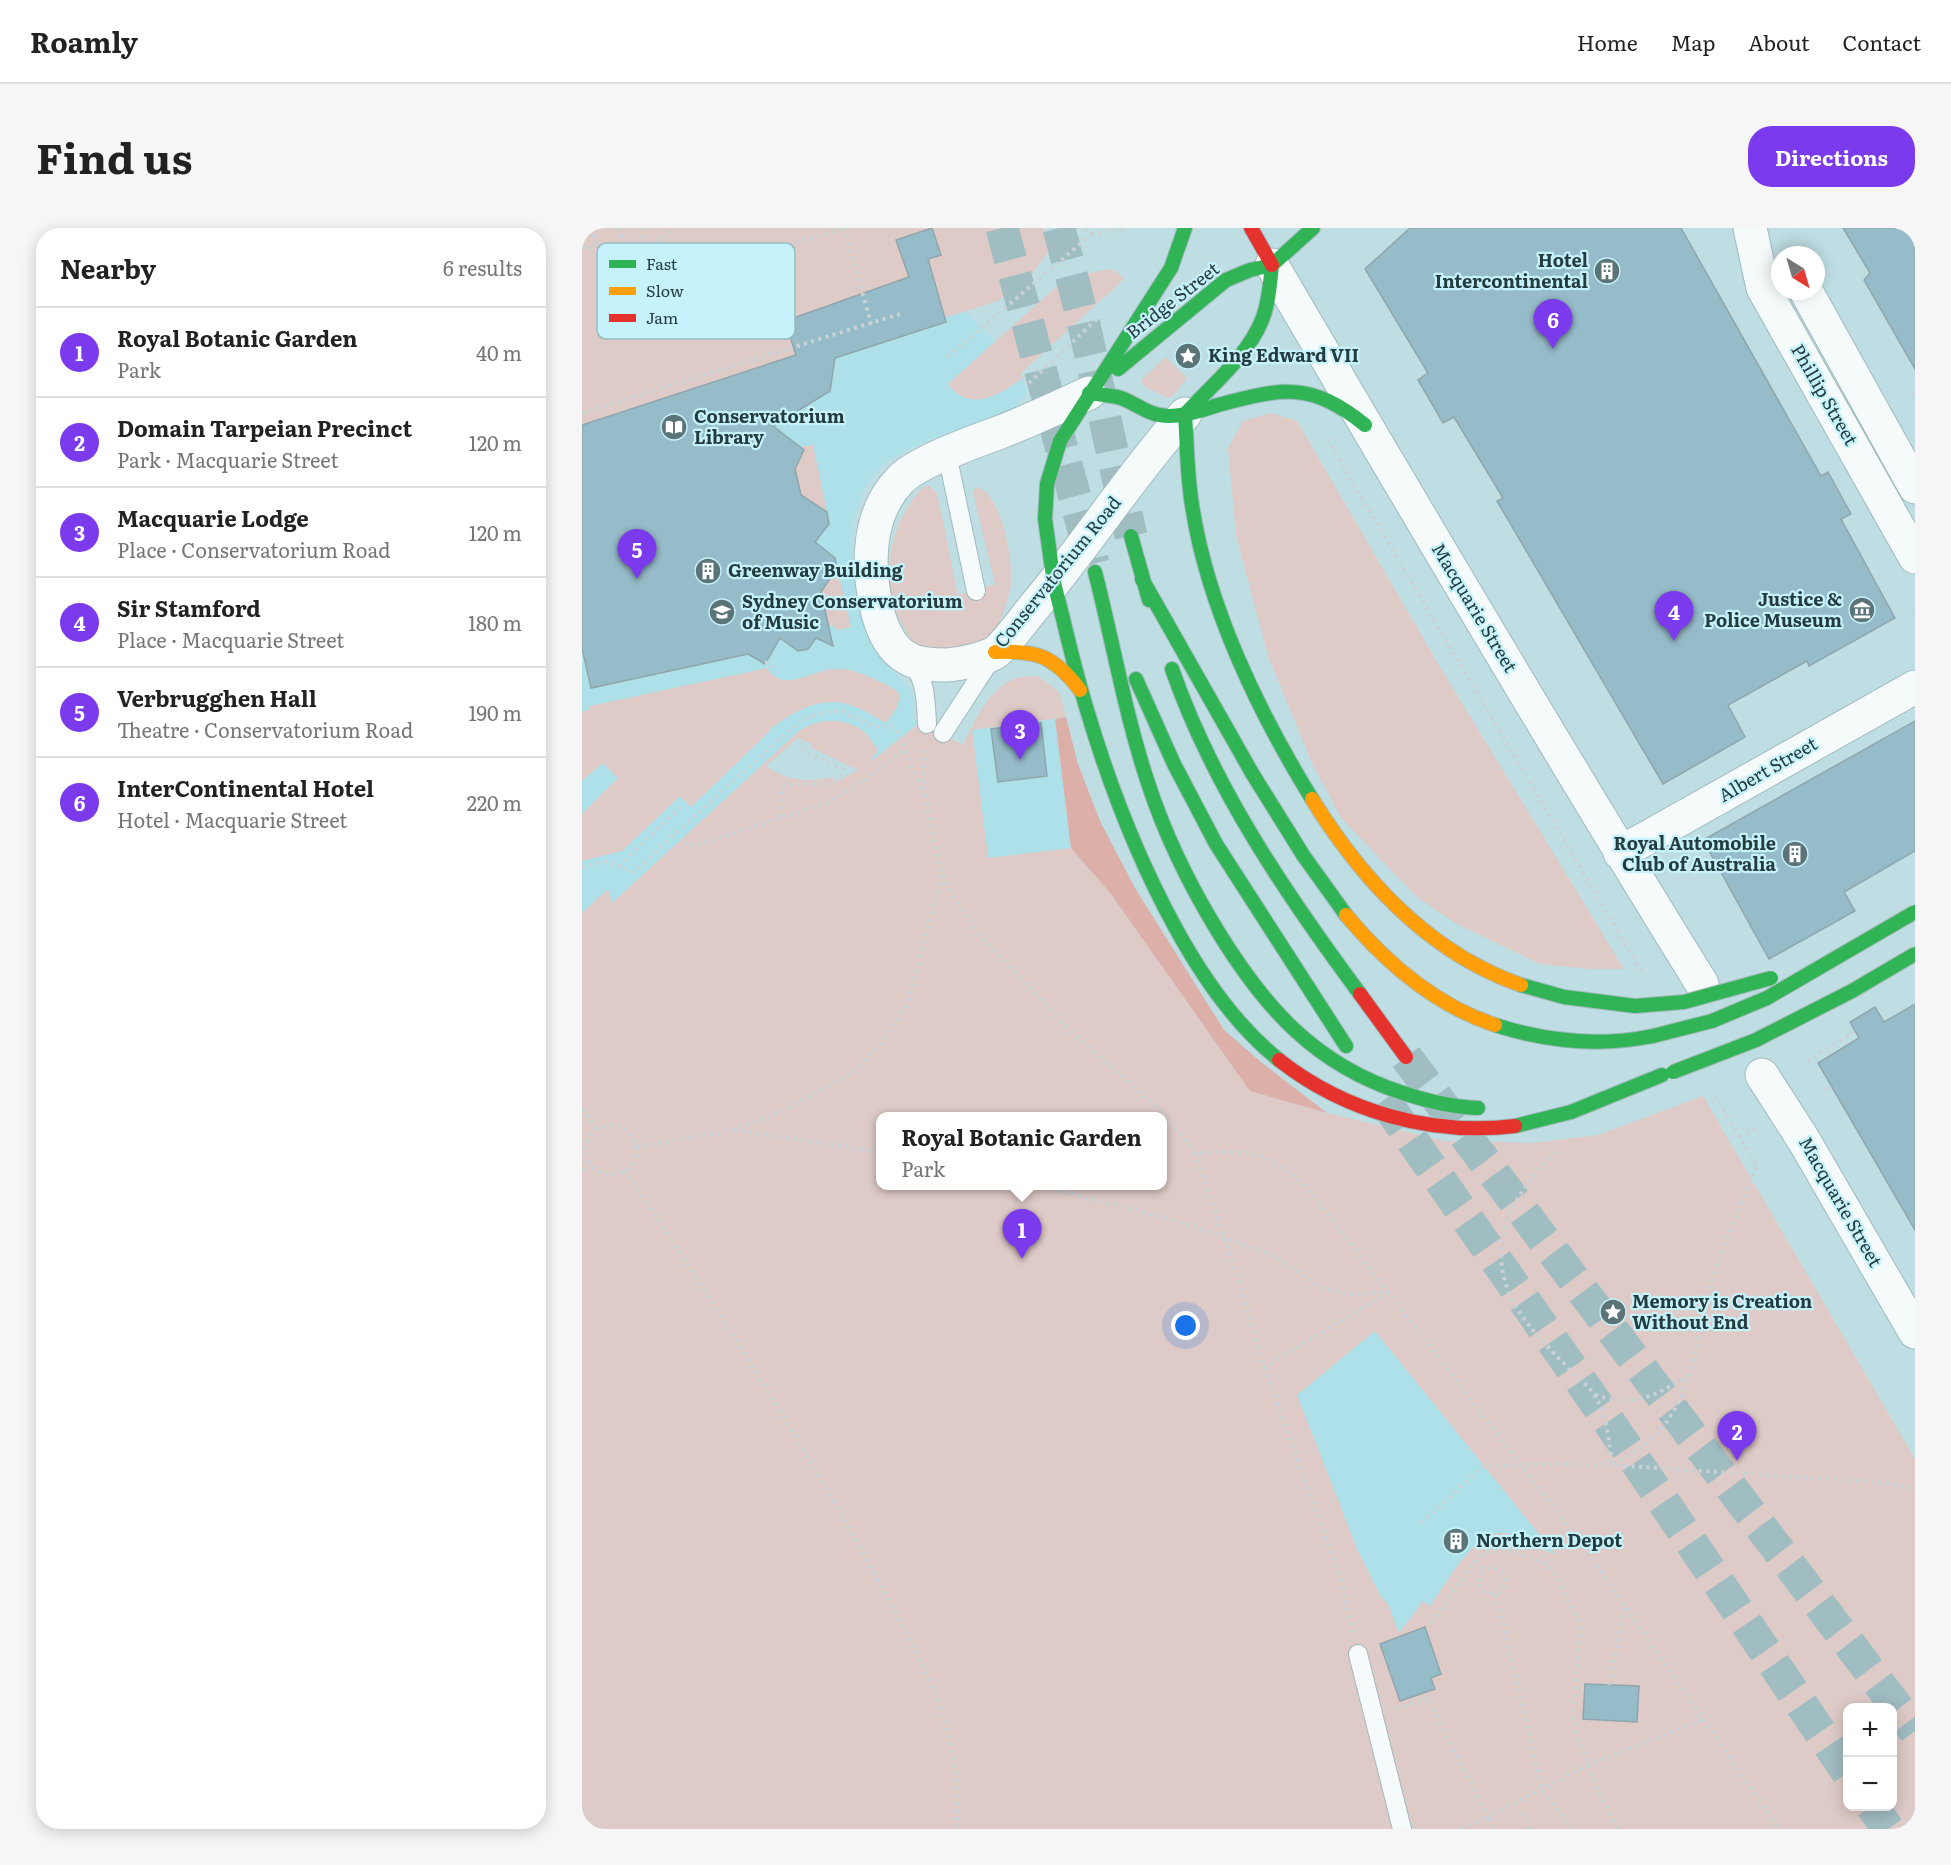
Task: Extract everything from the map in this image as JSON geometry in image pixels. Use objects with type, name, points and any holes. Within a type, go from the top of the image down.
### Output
[{"type":"main road","points":[[1185,228],[1171,268],[1060,441],[1047,484],[1045,519],[1047,543],[1054,583],[1082,694],[1122,813],[1158,893],[1188,951],[1215,990],[1247,1029],[1271,1053],[1314,1084],[1362,1107],[1388,1116],[1416,1123],[1482,1129],[1517,1126],[1556,1117],[1756,1040],[1915,954]]},
{"type":"main road","name":"Macquarie Street","points":[[1251,228],[1272,265]]},
{"type":"main road","name":"Bridge Street","points":[[1089,393],[1226,280],[1250,270],[1272,265],[1313,228]]},
{"type":"main road","name":"Conservatorium Road","points":[[1185,414],[1235,359],[1256,330],[1266,304],[1272,265]]},
{"type":"main road","points":[[1089,393],[1120,398],[1159,415],[1185,414],[1285,392],[1311,394],[1328,399],[1365,425]]},
{"type":"main road","points":[[1185,414],[1194,517],[1213,590],[1231,640],[1262,707],[1302,784],[1349,851],[1398,909],[1453,953],[1480,969],[1526,988],[1588,1003],[1635,1006],[1684,1002],[1715,995],[1835,957]]},
{"type":"main road","points":[[1131,536],[1142,579],[1177,683],[1245,826],[1330,954],[1406,1057]]},
{"type":"main road","points":[[1095,572],[1141,762],[1169,842],[1186,879],[1239,966],[1270,1008],[1295,1033],[1326,1058],[1358,1078],[1383,1088],[1438,1103],[1487,1108]]},
{"type":"main road","points":[[1142,579],[1248,766],[1311,867],[1338,904],[1368,940],[1402,971],[1436,997],[1470,1015],[1522,1033],[1563,1041],[1594,1043],[1621,1042],[1697,1027],[1745,1009],[1774,994],[1915,912]]},
{"type":"main road","points":[[1101,594],[1174,764],[1216,844],[1346,1046]]},
{"type":"main road","points":[[995,652],[1016,651],[1043,654],[1064,668],[1082,694]]},
{"type":"main road","points":[[1581,1094],[1668,1073]]},
{"type":"street","name":"Phillip Street","points":[[1750,228],[1763,288],[1915,556]]},
{"type":"street","points":[[1758,228],[1774,246]]},
{"type":"street","name":"Macquarie Street","points":[[1272,265],[1620,853],[1702,984]]},
{"type":"street","name":"Phillip Street","points":[[1811,300],[1915,487]]},
{"type":"street","points":[[908,658],[888,637],[880,620],[871,572],[873,537],[885,502],[900,480],[910,472],[947,454],[1089,393]]},
{"type":"street","name":"Conservatorium Road","points":[[908,658],[929,664],[955,664],[995,652],[1054,583],[1156,446],[1185,414]]},
{"type":"street","name":"Albert Street","points":[[1620,853],[1915,687]]},
{"type":"street","name":"Macquarie Street","points":[[1762,1075],[1803,1139],[1915,1332]]},
{"type":"lane","points":[[947,454],[976,591]]},
{"type":"lane","points":[[943,733],[995,652]]},
{"type":"lane","points":[[908,658],[916,669],[924,690],[927,724]]},
{"type":"lane","points":[[1358,1654],[1402,1829]]},
{"type":"path","points":[[590,228],[597,244]]},
{"type":"path","points":[[618,228],[624,243]]},
{"type":"path","points":[[655,243],[674,228]]},
{"type":"path","points":[[793,243],[844,228],[871,323]]},
{"type":"path","points":[[1085,228],[1092,234]]},
{"type":"path","points":[[947,357],[1092,234],[1129,228]]},
{"type":"path","points":[[582,248],[597,249]]},
{"type":"path","points":[[582,413],[900,314]]},
{"type":"path","points":[[1025,387],[1098,317]]},
{"type":"path","points":[[1323,431],[1643,973]]},
{"type":"path","points":[[1912,609],[1915,615]]},
{"type":"path","points":[[765,663],[769,662],[772,668]]},
{"type":"path","points":[[582,867],[608,861],[633,872],[802,719],[828,712],[841,711],[873,726],[896,728],[926,802]]},
{"type":"path","points":[[779,817],[782,790],[785,785],[808,785],[833,780],[843,775],[844,770],[803,751],[801,744],[803,741]]},
{"type":"path","points":[[684,842],[688,846],[707,842],[825,803],[866,779],[904,749]]},
{"type":"path","points":[[924,765],[926,802],[942,875],[962,912],[985,941],[1070,1030],[1162,1112]]},
{"type":"path","points":[[619,866],[682,806]]},
{"type":"path","points":[[636,1148],[734,1130],[783,1111],[852,1073],[883,1041],[908,1002],[942,875]]},
{"type":"path","points":[[1807,1061],[1852,1034]]},
{"type":"path","points":[[1824,1089],[1831,1086]]},
{"type":"path","points":[[1612,1465],[1644,1448],[1656,1436],[1675,1407],[1690,1374],[1714,1273],[1757,1166],[1714,1094]]},
{"type":"path","points":[[582,1109],[597,1129]]},
{"type":"path","points":[[1167,1117],[1195,1153],[1224,1236],[1264,1367],[1341,1580],[1358,1654]]},
{"type":"path","points":[[613,1125],[621,1127],[634,1139],[635,1156],[625,1170],[617,1174],[602,1173],[590,1164],[586,1150],[587,1142],[590,1135],[597,1129],[613,1125]]},
{"type":"path","points":[[734,1130],[876,1151]]},
{"type":"path","points":[[1560,1149],[1523,1187],[1510,1210],[1503,1234],[1502,1260],[1506,1284],[1527,1323],[1594,1395],[1608,1434],[1612,1465]]},
{"type":"path","points":[[1195,1153],[1248,1153],[1271,1160],[1295,1176],[1314,1196],[1582,1544],[1779,1829]]},
{"type":"path","points":[[582,1170],[590,1164]]},
{"type":"path","points":[[625,1170],[682,1255],[817,1470],[909,1638],[932,1687],[950,1743],[958,1829]]},
{"type":"path","points":[[1060,1190],[1174,1220],[1224,1236],[1276,1257],[1322,1288],[1355,1294],[1390,1292]]},
{"type":"path","points":[[1264,1367],[1390,1292]]},
{"type":"path","points":[[1594,1395],[1608,1400],[1621,1401],[1648,1397],[1662,1392],[1690,1374]]},
{"type":"path","points":[[1420,1523],[1484,1466],[1612,1465],[1887,1483],[1915,1489]]},
{"type":"path","points":[[1428,1627],[1475,1561],[1485,1552],[1505,1549],[1539,1560],[1551,1568],[1580,1623],[1573,1720],[1578,1742],[1590,1764],[1592,1778],[1618,1829]]},
{"type":"path","points":[[1475,1561],[1484,1571]]},
{"type":"path","points":[[1496,1568],[1505,1577],[1505,1586],[1496,1594],[1487,1593],[1480,1587],[1479,1578],[1484,1571],[1496,1568]]},
{"type":"path","points":[[1496,1594],[1542,1790],[1573,1829]]},
{"type":"path","points":[[1609,1685],[1625,1605]]},
{"type":"path","points":[[1372,1717],[1427,1698],[1494,1829]]},
{"type":"path","points":[[1462,1829],[1590,1764],[1704,1719]]},
{"type":"path","points":[[1522,1813],[1530,1829]]},
{"type":"shaded area","points":[[582,228],[1043,228],[1048,237],[1048,252],[1030,277],[998,301],[835,352],[775,362],[582,425]]},
{"type":"shaded area","points":[[1109,269],[1116,271],[1124,279],[1021,373],[1023,378],[995,395],[975,400],[957,393],[948,384],[1066,278]]},
{"type":"shaded area","name":"Sydney Conservatorium of Music","points":[[965,311],[995,342],[948,385],[952,390],[1003,392],[1023,378],[1026,394],[1015,407],[1002,415],[930,439],[888,460],[864,489],[853,519],[852,555],[868,634],[892,670],[909,687],[914,699],[914,721],[921,722],[866,765],[795,735],[612,904],[608,890],[582,913],[582,425],[775,362],[835,352]]},
{"type":"shaded area","points":[[1166,357],[1187,378],[1173,396],[1168,398],[1145,387],[1142,383],[1142,379]]},
{"type":"shaded area","points":[[1271,413],[1297,421],[1437,662],[1624,969],[1589,969],[1540,964],[1455,923],[1417,897],[1341,818],[1312,763],[1268,656],[1236,535],[1228,448],[1243,421]]},
{"type":"shaded area","points":[[813,445],[827,512],[806,516],[794,463],[798,462],[802,455],[800,447]]},
{"type":"shaded area","points":[[928,485],[937,493],[958,595],[995,584],[973,492],[977,487],[994,503],[1005,532],[1011,565],[1010,590],[996,629],[986,642],[978,647],[924,651],[909,636],[899,619],[894,604],[889,573],[893,541],[910,504],[917,493]]},
{"type":"shaded area","points":[[837,568],[851,627],[838,630],[832,625],[829,626],[818,574]]},
{"type":"shaded area","points":[[767,668],[781,680],[798,679],[827,670],[846,669],[857,672],[895,690],[900,695],[897,707],[886,723],[847,704],[826,702],[805,708],[768,731],[691,807],[680,796],[622,851],[582,861],[582,814],[618,778],[603,763],[582,781],[582,712],[590,709],[590,706]]},
{"type":"shaded area","points":[[1038,676],[1059,692],[1066,717],[972,730],[988,858],[1071,848],[1111,894],[1250,1091],[1327,1113],[1445,1141],[1532,1143],[1598,1135],[1703,1096],[1915,1459],[1915,1829],[582,1829],[582,913],[608,889],[612,903],[800,730],[824,721],[840,721],[856,726],[868,735],[878,750],[869,763],[921,722],[963,745],[983,707],[997,690],[1014,679]],"holes":[[[798,738],[812,744],[810,747],[858,770],[834,783],[833,777],[815,780],[790,778],[766,766]],[[1375,1331],[1555,1554],[1508,1534],[1492,1535],[1471,1550],[1430,1606],[1423,1601],[1399,1633],[1388,1605],[1380,1595],[1357,1549],[1297,1395]]]},
{"type":"shaded area","points":[[1066,717],[1078,764],[1100,821],[1135,888],[1224,1030],[1327,1113],[1250,1091],[1111,894],[1071,848],[1055,719]]},
{"type":"shaded area","points":[[1055,719],[1071,848],[988,859],[972,730]]},
{"type":"shaded area","points":[[1375,1331],[1556,1555],[1504,1533],[1484,1539],[1473,1547],[1430,1606],[1423,1602],[1399,1634],[1388,1605],[1380,1595],[1357,1549],[1297,1395]]},
{"type":"building","name":"Greenway Building","points":[[932,228],[941,255],[928,259],[946,322],[835,358],[830,391],[773,426],[804,450],[795,469],[801,495],[827,512],[829,524],[815,542],[835,558],[837,568],[821,592],[833,646],[816,638],[808,649],[798,651],[780,638],[765,664],[748,654],[591,688],[582,648],[582,425],[796,355],[791,339],[795,339],[795,317],[909,277],[896,240]]},
{"type":"building","points":[[1410,228],[1681,228],[1821,476],[1828,472],[1851,514],[1841,519],[1895,618],[1809,666],[1807,661],[1728,705],[1745,737],[1663,784],[1497,501],[1503,498],[1454,417],[1443,423],[1418,380],[1428,373],[1365,269]]},
{"type":"building","points":[[1843,228],[1915,228],[1915,369],[1864,280],[1870,273]]},
{"type":"building","name":"Royal Automobile Club of Australia","points":[[1915,721],[1915,851],[1844,892],[1855,911],[1769,959],[1703,840]]},
{"type":"building","points":[[1041,723],[1047,776],[998,782],[991,729]]},
{"type":"building","points":[[1915,1004],[1915,1230],[1818,1063],[1859,1038],[1850,1022],[1875,1007],[1884,1022]]},
{"type":"building","points":[[1425,1627],[1441,1674],[1431,1678],[1435,1689],[1400,1701],[1380,1644]]},
{"type":"building","points":[[1585,1684],[1639,1686],[1637,1722],[1583,1719]]},
{"type":"tunnel","points":[[1002,228],[1093,564]]},
{"type":"tunnel","points":[[1059,228],[1082,316],[1131,536]]},
{"type":"tunnel","points":[[1406,1057],[1915,1731]]},
{"type":"tunnel","points":[[1384,1100],[1605,1416],[1843,1766]]},
{"type":"tunnel","points":[[1875,1811],[1888,1829]]},
{"type":"traffic: fast","points":[[1054,583],[1045,519],[1047,484],[1060,441],[1171,268],[1185,228]]},
{"type":"traffic: fast","points":[[1118,369],[1226,280],[1250,270],[1272,265],[1313,228]]},
{"type":"traffic: fast","points":[[1185,414],[1238,359],[1255,334],[1266,307],[1272,265]]},
{"type":"traffic: fast","points":[[1089,393],[1121,398],[1149,412],[1168,416],[1181,415],[1260,395],[1295,392],[1328,401],[1365,425]]},
{"type":"traffic: fast","points":[[1185,414],[1192,505],[1199,543],[1210,581],[1223,620],[1255,695],[1312,799]]},
{"type":"traffic: fast","points":[[1131,536],[1149,600]]},
{"type":"traffic: fast","points":[[1095,572],[1133,731],[1155,802],[1187,877],[1235,958],[1273,1008],[1295,1030],[1343,1067],[1412,1096],[1449,1105],[1478,1108]]},
{"type":"traffic: fast","points":[[1142,579],[1252,773],[1303,855],[1346,915]]},
{"type":"traffic: fast","points":[[1054,583],[1096,738],[1114,793],[1148,873],[1174,925],[1207,980],[1247,1031],[1279,1060]]},
{"type":"traffic: fast","points":[[1172,669],[1208,756],[1230,797],[1305,918],[1360,994]]},
{"type":"traffic: fast","points":[[1136,679],[1174,764],[1216,844],[1346,1046]]},
{"type":"traffic: fast","points":[[1653,1036],[1712,1021],[1767,998],[1915,912]]},
{"type":"traffic: fast","points":[[1673,1072],[1756,1040],[1852,991],[1915,954]]},
{"type":"traffic: fast","points":[[1635,1006],[1684,1002],[1771,978]]},
{"type":"traffic: fast","points":[[1521,985],[1564,997],[1635,1006]]},
{"type":"traffic: fast","points":[[1495,1025],[1534,1035],[1574,1041],[1613,1041],[1653,1036]]},
{"type":"traffic: fast","points":[[1515,1126],[1571,1112],[1662,1075]]},
{"type":"traffic: slow","points":[[995,652],[1022,652],[1043,658],[1062,669],[1080,690]]},
{"type":"traffic: slow","points":[[1312,799],[1353,858],[1401,910],[1457,954],[1521,985]]},
{"type":"traffic: slow","points":[[1346,915],[1378,950],[1413,980],[1452,1006],[1495,1025]]},
{"type":"traffic: jam","points":[[1251,228],[1272,265]]},
{"type":"traffic: jam","points":[[1360,994],[1406,1057]]},
{"type":"traffic: jam","points":[[1279,1060],[1332,1094],[1391,1116],[1452,1127],[1515,1126]]},
{"type":"place","name":"Hotel Intercontinental","points":[[1607,271]]},
{"type":"place","name":"InterContinental Hotel","points":[[1553,349]]},
{"type":"place","name":"King Edward VII","points":[[1188,356]]},
{"type":"place","name":"Conservatorium Library","points":[[674,427]]},
{"type":"place","name":"Greenway Building","points":[[708,571]]},
{"type":"place","name":"Verbrugghen Hall","points":[[637,579]]},
{"type":"place","name":"Justice & Police Museum","points":[[1862,610]]},
{"type":"place","name":"Sydney Conservatorium of Music","points":[[722,612]]},
{"type":"place","name":"Sir Stamford","points":[[1674,641]]},
{"type":"place","name":"Macquarie Lodge","points":[[1020,760]]},
{"type":"place","name":"Royal Automobile Club of Australia","points":[[1795,854]]},
{"type":"place","name":"Royal Botanic Garden","points":[[1022,1259]]},
{"type":"place","name":"Memory is Creation Without End","points":[[1613,1312]]},
{"type":"place","name":"Domain Tarpeian Precinct","points":[[1737,1461]]},
{"type":"place","name":"Northern Depot","points":[[1456,1541]]}]
